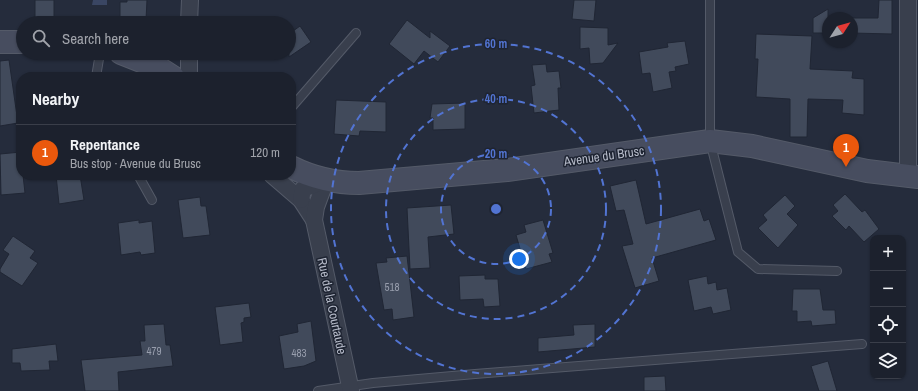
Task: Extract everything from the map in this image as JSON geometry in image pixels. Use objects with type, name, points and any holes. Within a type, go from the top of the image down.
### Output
[{"type":"street","points":[[189,16],[190,0]]},
{"type":"street","points":[[908,0],[913,176]]},
{"type":"street","points":[[0,42],[16,42]]},
{"type":"street","points":[[139,60],[165,72]]},
{"type":"street","points":[[189,60],[189,72]]},
{"type":"street","name":"Avenue du Brusc","points":[[296,169],[326,180],[339,183],[359,183],[507,170],[710,141],[752,146],[867,171],[913,176]]},
{"type":"street","name":"Rue de la Courtaude","points":[[278,180],[301,200],[314,220],[351,389]]},
{"type":"street","points":[[301,200],[303,189],[326,180]]},
{"type":"street","name":"Rue de la Courtaude","points":[[314,220],[316,207],[326,180]]},
{"type":"lane","points":[[710,0],[710,141],[738,252],[758,269],[837,271]]},
{"type":"lane","points":[[296,102],[356,33]]},
{"type":"lane","points":[[97,72],[99,60]]},
{"type":"lane","points":[[141,180],[152,200]]},
{"type":"lane","points":[[318,391],[351,389],[475,374],[862,344]]},
{"type":"water","points":[[93,0],[107,0],[107,5],[92,5]]},
{"type":"building","points":[[35,0],[54,0],[54,16],[35,16]]},
{"type":"building","points":[[127,0],[147,0],[146,16],[120,16],[120,2],[127,2]]},
{"type":"building","points":[[574,0],[596,0],[594,21],[572,19]]},
{"type":"building","points":[[879,0],[892,0],[892,34],[858,33],[858,18],[878,18]]},
{"type":"building","points":[[822,13],[822,33],[813,33],[813,18]]},
{"type":"building","points":[[407,20],[430,38],[430,31],[450,46],[438,62],[424,51],[414,64],[389,44]]},
{"type":"building","points":[[300,26],[311,42],[296,52],[296,29]]},
{"type":"building","points":[[580,27],[608,28],[608,45],[618,43],[603,63],[590,64],[589,48],[580,49]]},
{"type":"building","points":[[756,34],[812,36],[810,69],[853,71],[852,78],[864,79],[864,115],[842,113],[843,100],[808,99],[807,137],[790,137],[790,99],[756,97],[758,59],[755,59]]},
{"type":"building","points":[[685,41],[689,64],[675,67],[676,71],[669,72],[672,88],[653,92],[650,73],[642,74],[639,52],[668,47],[667,43]]},
{"type":"building","points":[[9,60],[16,109],[16,123],[0,126],[0,61]]},
{"type":"building","points":[[546,64],[547,72],[559,71],[561,88],[558,88],[559,110],[534,113],[531,86],[535,85],[532,65]]},
{"type":"building","points":[[336,100],[386,102],[386,132],[360,131],[359,136],[334,134]]},
{"type":"building","points":[[465,103],[465,129],[433,130],[433,118],[430,118],[432,104]]},
{"type":"building","points":[[16,152],[16,180],[24,180],[25,193],[1,195],[0,154]]},
{"type":"building","points":[[57,180],[81,180],[84,200],[59,204]]},
{"type":"building","points":[[636,180],[646,224],[700,209],[704,221],[709,219],[716,240],[652,258],[659,281],[635,288],[622,246],[633,244],[624,210],[616,211],[610,186]]},
{"type":"building","points":[[845,194],[862,212],[865,210],[879,229],[870,235],[864,242],[849,226],[846,230],[832,216],[838,211],[833,205]]},
{"type":"building","points":[[785,195],[795,206],[787,214],[798,225],[778,248],[758,228],[767,220],[763,215]]},
{"type":"building","points":[[200,197],[201,206],[206,206],[210,235],[183,238],[178,200]]},
{"type":"building","points":[[451,205],[454,234],[428,237],[430,268],[410,269],[407,208]]},
{"type":"building","points":[[139,220],[139,223],[152,221],[155,253],[141,255],[140,252],[121,255],[118,223]]},
{"type":"building","points":[[543,220],[553,253],[549,254],[552,262],[526,269],[516,235],[526,232],[524,225]]},
{"type":"building","points":[[13,236],[35,251],[30,258],[38,263],[22,286],[0,272],[0,269],[9,254],[3,250]]},
{"type":"building","points":[[407,256],[414,317],[393,320],[392,309],[384,310],[376,263],[387,262],[386,258]]},
{"type":"building","points":[[485,275],[485,279],[498,279],[500,306],[484,307],[483,299],[460,300],[459,276]]},
{"type":"building","points":[[707,276],[708,284],[716,282],[717,290],[727,288],[731,310],[713,314],[711,307],[694,311],[688,280]]},
{"type":"building","points":[[793,289],[820,289],[823,310],[835,310],[836,324],[812,326],[811,321],[797,322],[797,311],[792,311]]},
{"type":"building","points":[[249,303],[251,317],[244,318],[244,322],[241,323],[243,342],[220,345],[215,307]]},
{"type":"building","points":[[311,321],[316,361],[304,366],[284,369],[279,336],[298,332],[297,324]]},
{"type":"building","points":[[164,324],[166,345],[170,345],[173,366],[118,372],[119,391],[85,391],[81,360],[142,355],[140,341],[145,341],[144,325]]},
{"type":"building","points":[[595,324],[595,347],[538,352],[538,338],[574,335],[573,325]]},
{"type":"building","points":[[56,344],[58,361],[49,361],[50,370],[21,371],[20,363],[12,363],[12,349]]},
{"type":"building","points":[[828,361],[837,391],[819,391],[811,366]]},
{"type":"building","points":[[665,376],[666,391],[644,391],[644,377]]},
{"type":"place","name":"Repentance","points":[[846,167]]}]
